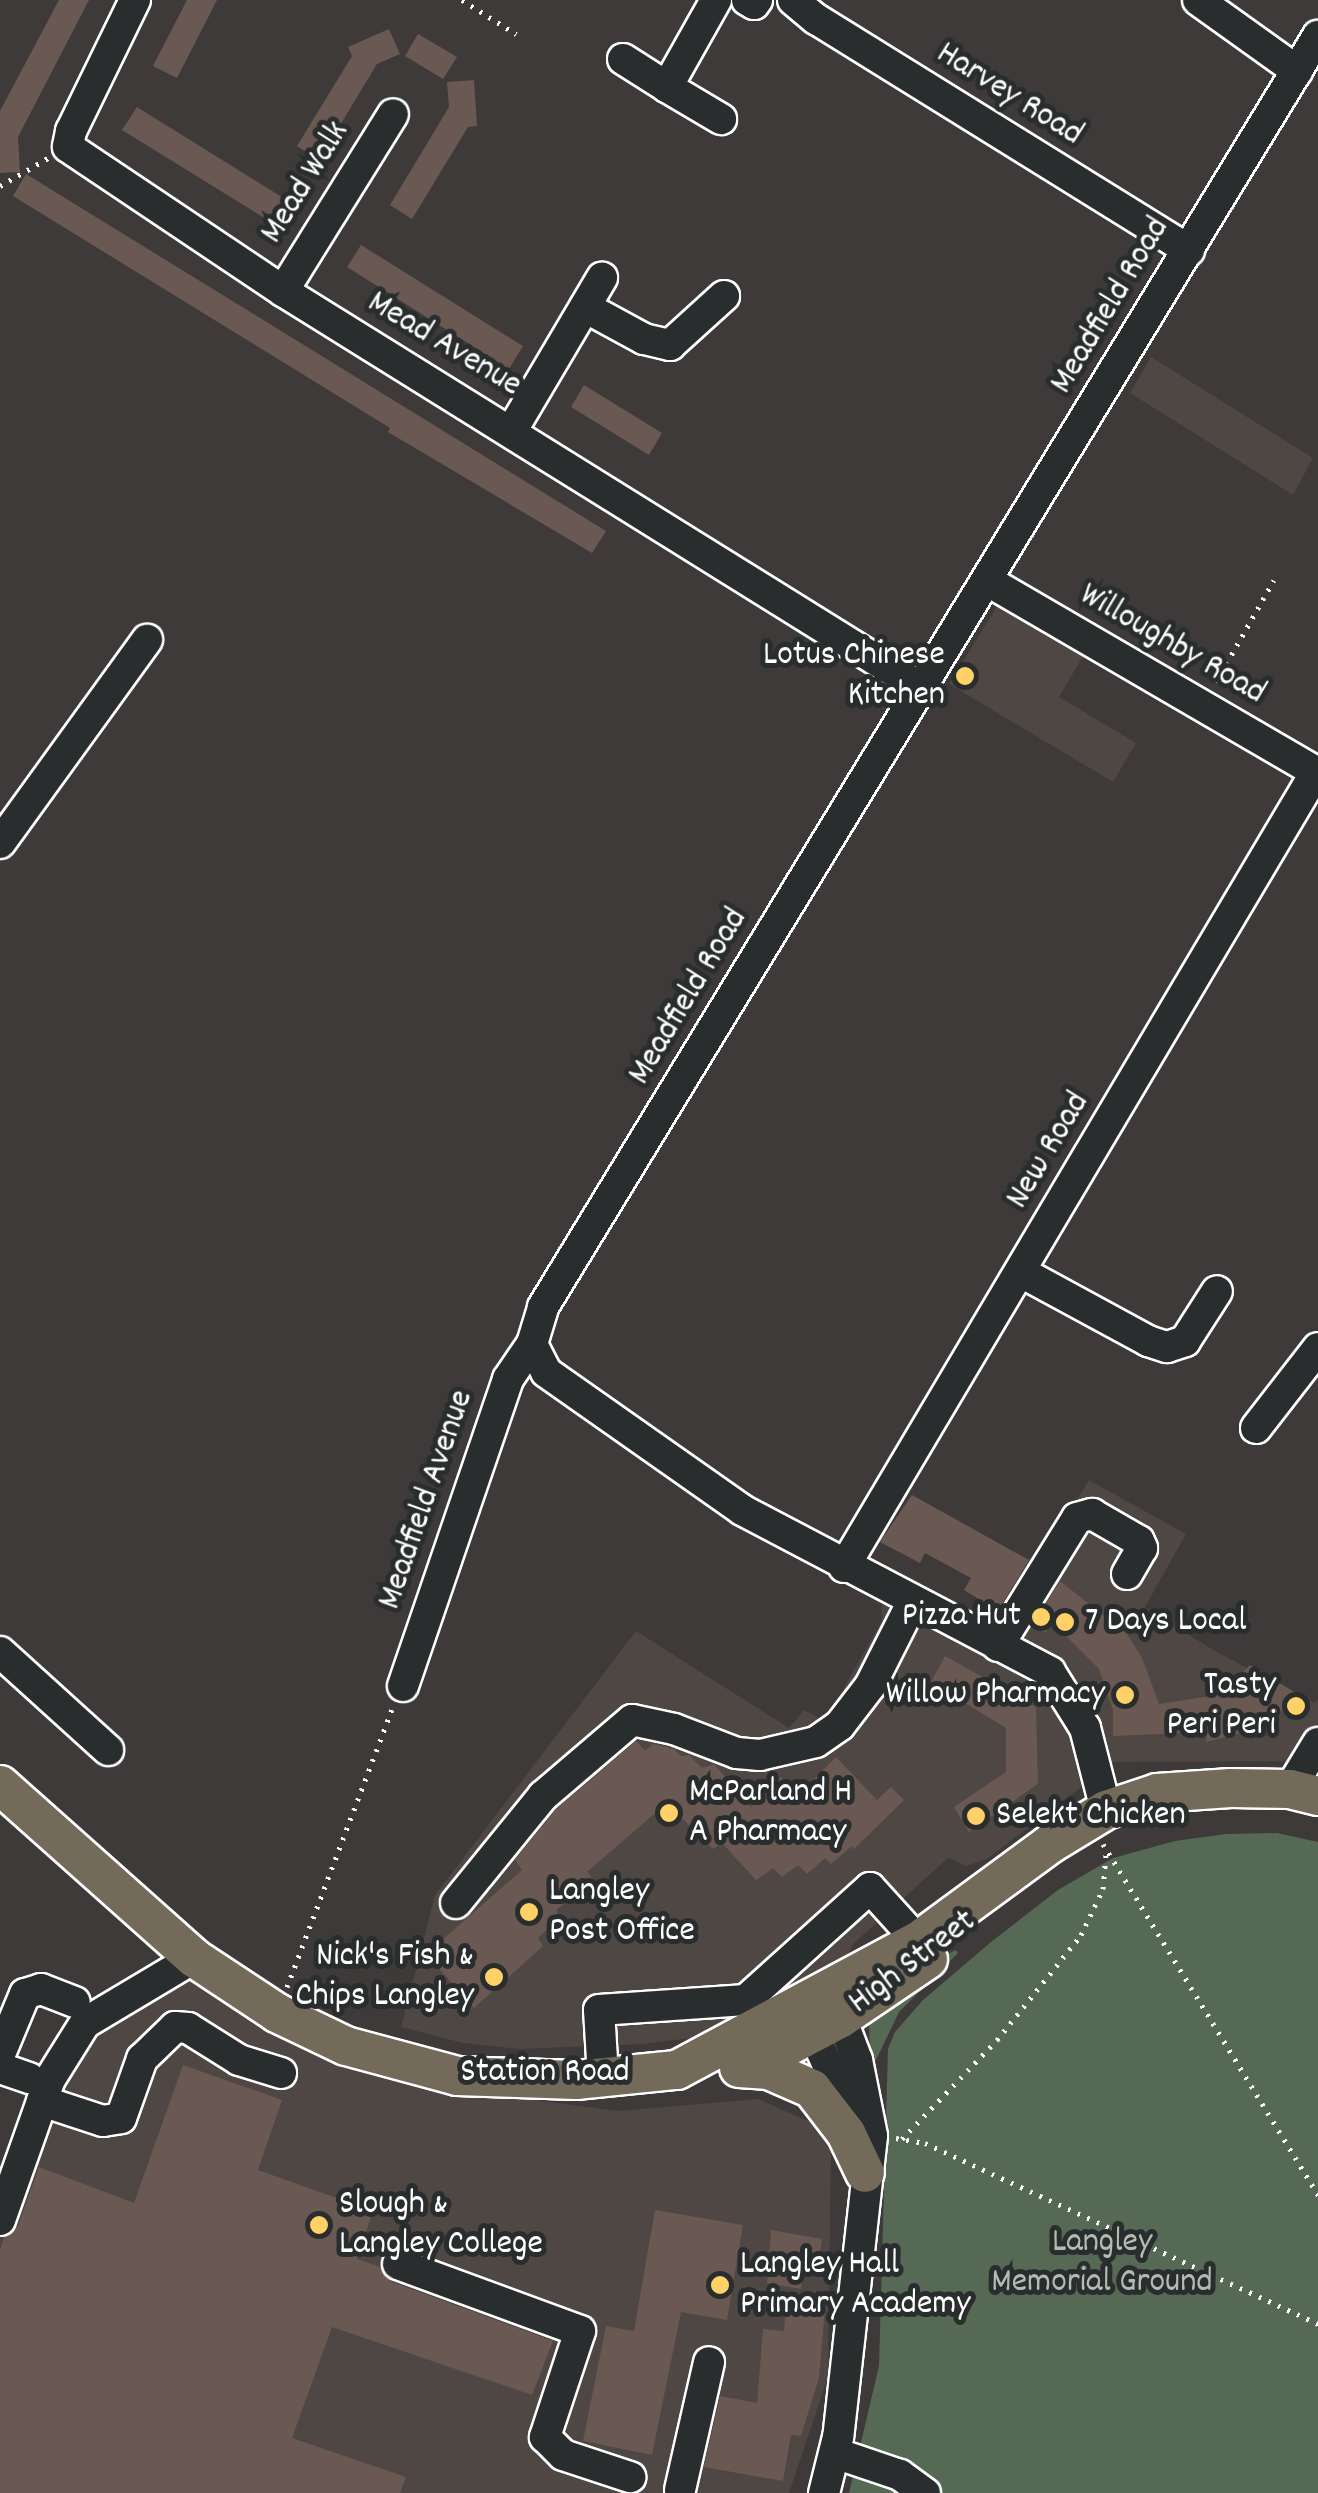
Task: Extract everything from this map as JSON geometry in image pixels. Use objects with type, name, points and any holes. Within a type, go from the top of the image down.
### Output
[{"type":"main road","name":"High Street","points":[[820,2018],[918,1940],[1050,1844],[1101,1827],[1156,1794],[1304,1793]]},
{"type":"main road","name":"Station Road","points":[[6,1803],[194,1958],[278,2013],[346,2046],[457,2076],[604,2078],[677,2070],[820,2018]]},
{"type":"main road","name":"High Street","points":[[820,2018],[958,1938],[1050,1844]]},
{"type":"main road","points":[[750,2067],[820,2018]]},
{"type":"main road","points":[[677,2070],[750,2067],[769,2070],[812,2089],[846,2133],[865,2173]]},
{"type":"street","points":[[68,147],[71,131],[135,0]]},
{"type":"street","points":[[667,87],[716,0]]},
{"type":"street","points":[[747,0],[754,4],[757,0]]},
{"type":"street","name":"Harvey Road","points":[[792,0],[816,20],[1189,250]]},
{"type":"street","points":[[1198,0],[1297,70]]},
{"type":"street","name":"Meadfield Road","points":[[532,1344],[544,1308],[1318,36]]},
{"type":"street","points":[[623,59],[721,119]]},
{"type":"street","name":"Mead Walk","points":[[283,291],[393,114]]},
{"type":"street","name":"Mead Avenue","points":[[68,147],[283,291],[922,688]]},
{"type":"street","points":[[512,430],[602,278]]},
{"type":"street","points":[[586,307],[644,340],[670,345],[724,296]]},
{"type":"street","name":"Willoughby Road","points":[[988,581],[1317,773]]},
{"type":"street","points":[[0,843],[147,640]]},
{"type":"street","name":"New Road","points":[[844,1567],[1317,773]]},
{"type":"street","points":[[1021,1272],[1148,1341],[1168,1347],[1186,1341],[1217,1291]]},
{"type":"street","points":[[532,1344],[546,1372],[742,1510],[912,1603],[1050,1672],[1085,1728],[1101,1827]]},
{"type":"street","name":"Meadfield Avenue","points":[[403,1686],[508,1379],[532,1344]]},
{"type":"street","points":[[1256,1428],[1318,1348]]},
{"type":"street","points":[[998,1646],[1077,1518],[1092,1514],[1140,1541],[1142,1548],[1128,1574]]},
{"type":"street","points":[[456,1903],[543,1796],[632,1720],[674,1729],[736,1753],[760,1755],[816,1742],[840,1725],[870,1686],[912,1603]]},
{"type":"street","points":[[0,1652],[108,1750]]},
{"type":"street","points":[[1304,1793],[1318,1743]]},
{"type":"street","points":[[604,2078],[599,2010],[746,2000],[870,1888],[918,1940]]},
{"type":"street","points":[[0,2220],[36,2090],[50,2079],[85,2023],[194,1958]]},
{"type":"street","points":[[0,2054],[25,1994],[40,1990],[75,2002]]},
{"type":"street","points":[[820,2018],[857,2060],[887,2137],[865,2173]]},
{"type":"street","points":[[820,2018],[859,2136],[865,2173],[836,2453],[824,2493]]},
{"type":"street","points":[[0,2068],[36,2090],[103,2121],[121,2118],[142,2059],[176,2027],[188,2028],[239,2060],[281,2074]]},
{"type":"street","points":[[398,2264],[580,2332],[544,2436],[563,2455],[628,2485],[684,2492],[709,2362]]},
{"type":"street","points":[[836,2453],[900,2475],[925,2493]]},
{"type":"path","points":[[462,0],[516,34]]},
{"type":"path","points":[[0,186],[68,147]]},
{"type":"path","points":[[1202,706],[1274,580]]},
{"type":"path","points":[[278,2013],[403,1686]]},
{"type":"path","points":[[887,2137],[997,2040],[1081,1935],[1103,1889],[1101,1827]]},
{"type":"path","points":[[1101,1827],[1318,2195]]},
{"type":"path","points":[[887,2137],[924,2142],[1318,2324]]},
{"type":"shaded area","points":[[1151,357],[1313,458],[1293,495],[1130,393]]},
{"type":"shaded area","points":[[1001,600],[1086,651],[1059,697],[1136,743],[1113,782],[949,684]]},
{"type":"shaded area","points":[[1089,1480],[1186,1534],[1145,1607],[1213,1650],[1314,1703],[1318,1700],[1318,1761],[1114,1762],[987,1859],[966,1866],[948,1858],[853,1944],[844,1963],[722,2034],[643,2044],[520,2049],[463,2043],[401,2027],[435,1895],[636,1631],[789,1728],[804,1710],[825,1721],[882,1621],[881,1605],[1007,1616]]},
{"type":"shaded area","name":"Slough & Langley College","points":[[164,1950],[504,2096],[618,2111],[758,2099],[817,2125],[831,2149],[828,2377],[789,2493],[0,2493],[0,2167],[47,2049],[78,2012],[108,1989],[160,1965]]},
{"type":"green space","name":"Langley Memorial Ground","points":[[1277,1833],[1318,1842],[1318,2493],[849,2493],[879,2366],[888,2049],[895,2032],[923,2000],[991,1942],[1058,1890],[1113,1858],[1175,1841]]},
{"type":"green space","points":[[955,1950],[958,1953],[899,2012],[876,2060],[870,2061],[869,2019],[895,1988]]},
{"type":"building","points":[[59,0],[89,0],[18,137],[20,172],[0,173],[0,111]]},
{"type":"building","points":[[187,0],[217,0],[177,78],[153,66]]},
{"type":"building","points":[[389,29],[400,54],[377,64],[319,160],[297,146],[352,56],[348,47]]},
{"type":"building","points":[[418,34],[457,57],[443,79],[405,56]]},
{"type":"building","points":[[474,80],[477,126],[468,127],[412,219],[390,205],[449,107],[447,82]]},
{"type":"building","points":[[137,107],[298,207],[284,230],[122,130]]},
{"type":"building","points":[[26,174],[606,531],[592,553],[388,432],[390,428],[13,196]]},
{"type":"building","points":[[361,245],[523,346],[509,369],[347,267]]},
{"type":"building","points":[[584,385],[662,433],[649,455],[571,407]]},
{"type":"building","points":[[912,1495],[1029,1560],[998,1611],[964,1590],[971,1578],[925,1553],[920,1563],[880,1542]]},
{"type":"building","points":[[1060,1581],[1127,1634],[1142,1658],[1159,1704],[1211,1696],[1212,1681],[1241,1674],[1250,1665],[1301,1696],[1256,1729],[1206,1742],[1207,1732],[1113,1736],[1113,1710],[1099,1669],[1052,1622],[1046,1633],[1032,1626]]},
{"type":"building","points":[[945,1656],[1036,1707],[1038,1784],[969,1832],[954,1807],[1006,1772],[1006,1728],[931,1682]]},
{"type":"building","points":[[636,1741],[645,1751],[653,1744],[674,1749],[681,1756],[689,1755],[702,1768],[714,1764],[751,1807],[781,1777],[798,1795],[836,1757],[877,1800],[891,1787],[904,1800],[854,1849],[852,1846],[831,1864],[825,1858],[807,1874],[798,1865],[782,1877],[773,1868],[756,1880],[722,1843],[713,1849],[683,1819],[676,1824],[661,1808],[587,1872],[594,1880],[556,1910],[560,1918],[538,1938],[543,1946],[474,2008],[426,1954],[522,1870],[515,1860],[556,1809]]},
{"type":"building","points":[[183,2065],[282,2100],[258,2170],[373,2211],[357,2259],[380,2267],[392,2282],[553,2341],[532,2395],[332,2327],[292,2438],[406,2477],[400,2493],[0,2493],[0,2250],[4,2238],[18,2226],[39,2167],[134,2203]]},
{"type":"building","points":[[655,2210],[743,2225],[727,2320],[681,2312],[652,2455],[583,2441],[606,2326],[634,2331]]},
{"type":"building","points":[[771,2230],[822,2239],[819,2261],[806,2259],[801,2289],[767,2283]]},
{"type":"building","points":[[786,2305],[825,2308],[819,2378],[801,2436],[791,2435],[783,2481],[704,2467],[720,2396],[757,2403],[763,2329],[784,2331]]},
{"type":"place","name":"Lotus Chinese Kitchen","points":[[965,676]]},
{"type":"place","name":"Pizza Hut","points":[[1041,1617]]},
{"type":"place","name":"7 Days Local","points":[[1065,1622]]},
{"type":"place","name":"Willow Pharmacy","points":[[1125,1695]]},
{"type":"place","name":"Tasty Peri Peri","points":[[1296,1706]]},
{"type":"place","name":"McParland H A Pharmacy","points":[[669,1813]]},
{"type":"place","name":"Selekt Chicken","points":[[976,1816]]},
{"type":"place","name":"Langley Post Office","points":[[529,1912]]},
{"type":"place","name":"Nick's Fish & Chips Langley","points":[[494,1977]]},
{"type":"place","name":"Slough & Langley College","points":[[319,2225]]},
{"type":"place","name":"Langley Hall Primary Academy","points":[[720,2285]]}]
